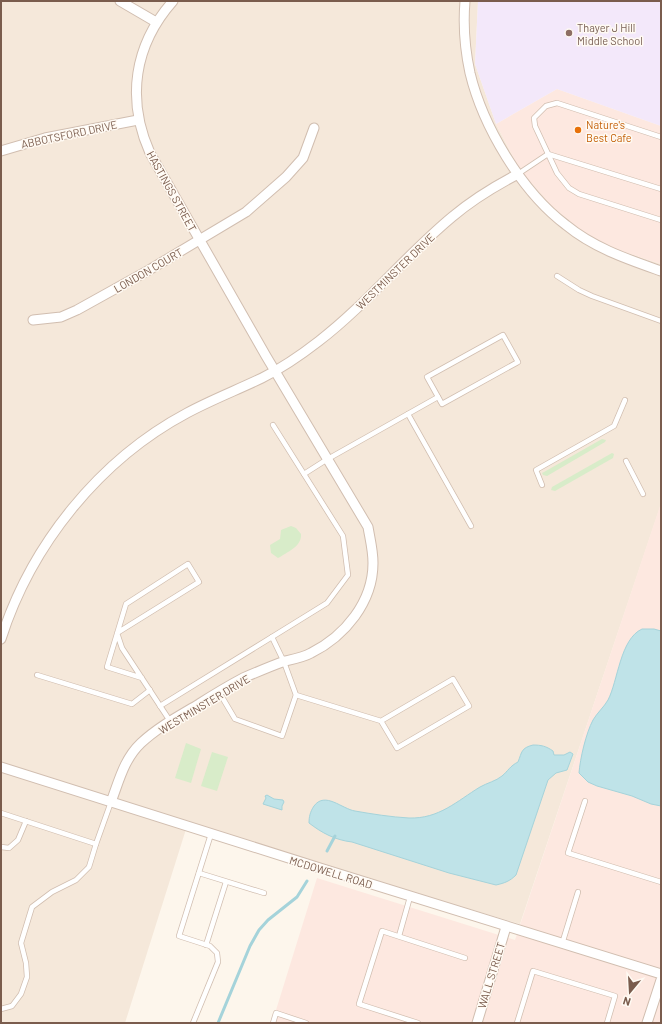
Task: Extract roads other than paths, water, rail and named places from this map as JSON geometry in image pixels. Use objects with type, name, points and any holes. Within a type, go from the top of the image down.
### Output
[{"type":"street","points":[[120,1],[156,22]]},
{"type":"street","name":"HASTINGS STREET","points":[[174,1],[156,22],[143,50],[138,71],[136,99],[138,120],[150,153],[274,371]]},
{"type":"street","points":[[465,1],[465,35],[467,57],[477,95],[497,139],[518,174],[532,193],[548,210],[566,226],[582,237],[623,258],[661,271]]},
{"type":"street","name":"ABBOTSFORD DRIVE","points":[[1,151],[45,138],[138,120]]},
{"type":"street","name":"LONDON COURT","points":[[32,320],[60,317],[77,310],[200,241],[246,212],[286,177],[303,158],[314,128]]},
{"type":"street","name":"WESTMINSTER DRIVE","points":[[1,639],[27,576],[43,549],[71,511],[105,473],[141,443],[186,414],[274,371],[318,342],[344,321],[452,217],[488,191],[518,174]]},
{"type":"street","name":"WESTMINSTER DRIVE","points":[[111,802],[121,774],[129,758],[141,743],[170,722],[243,679],[284,662],[310,654],[331,642],[352,621],[362,605],[370,587],[373,564],[372,545],[368,527],[326,460],[274,371]]},
{"type":"street","name":"MCDOWELL ROAD","points":[[1,766],[506,927],[661,974]]},
{"type":"street","name":"WALL STREET","points":[[476,1023],[506,927]]},
{"type":"street","points":[[647,1023],[661,980]]},
{"type":"lane","points":[[661,137],[557,103],[546,106],[534,118],[535,126],[557,173],[569,188],[579,194],[661,220]]},
{"type":"lane","points":[[518,174],[548,154]]},
{"type":"lane","points":[[548,154],[661,189]]},
{"type":"lane","points":[[557,276],[579,290],[592,296],[661,321]]},
{"type":"lane","points":[[503,335],[518,362],[442,404],[438,397],[427,377],[503,335]]},
{"type":"lane","points":[[304,474],[438,397]]},
{"type":"lane","points":[[542,485],[536,470],[614,426],[625,400]]},
{"type":"lane","points":[[408,414],[472,526]]},
{"type":"lane","points":[[160,706],[327,603],[348,575],[343,536],[272,425]]},
{"type":"lane","points":[[626,460],[643,494]]},
{"type":"lane","points":[[117,633],[198,582],[188,564],[126,604],[117,633],[107,667],[142,678]]},
{"type":"lane","points":[[117,633],[122,648],[170,722]]},
{"type":"lane","points":[[219,692],[235,719],[282,736],[296,695],[284,662],[272,637]]},
{"type":"lane","points":[[37,675],[132,704],[150,690]]},
{"type":"lane","points":[[296,695],[382,721],[397,748],[469,706],[453,679],[382,721]]},
{"type":"lane","points":[[586,801],[568,853],[661,882]]},
{"type":"lane","points":[[1,1008],[12,1006],[21,994],[27,977],[26,964],[21,942],[32,907],[52,892],[76,880],[89,867],[111,802]]},
{"type":"lane","points":[[1,813],[96,844]]},
{"type":"lane","points":[[1,852],[9,848],[18,840],[26,821]]},
{"type":"lane","points":[[193,1023],[218,962],[217,953],[210,946],[179,936],[211,834]]},
{"type":"lane","points":[[1,847],[9,848]]},
{"type":"lane","points":[[199,873],[264,893]]},
{"type":"lane","points":[[206,945],[226,882]]},
{"type":"lane","points":[[562,944],[578,892]]},
{"type":"lane","points":[[398,936],[410,896]]},
{"type":"lane","points":[[418,1023],[359,1004],[382,931],[465,958]]},
{"type":"lane","points":[[517,1023],[533,971],[615,996],[607,1023]]},
{"type":"lane","points":[[273,1023],[276,1014],[306,1023]]},
{"type":"water","points":[[642,629],[654,629],[661,631],[661,806],[597,786],[588,782],[579,773],[590,725],[608,700],[624,651],[635,634]]},
{"type":"water","points":[[533,745],[548,748],[553,751],[554,755],[564,755],[570,752],[573,754],[567,770],[556,773],[548,780],[516,875],[505,883],[496,885],[449,873],[352,842],[334,838],[309,823],[310,814],[314,806],[323,800],[334,802],[350,810],[395,817],[420,818],[430,816],[447,808],[480,787],[500,778],[518,762],[524,749]]},
{"type":"water","points":[[267,795],[274,799],[283,800],[282,810],[263,804],[266,798],[265,796]]},
{"type":"waterway","points":[[327,851],[335,836]]},
{"type":"waterway","points":[[218,1023],[250,946],[259,930],[268,920],[297,897],[307,881]]},
{"type":"place","name":"Thayer J Hill Middle School","points":[[569,33]]},
{"type":"place","name":"Nature's Best Cafe","points":[[578,130]]}]
